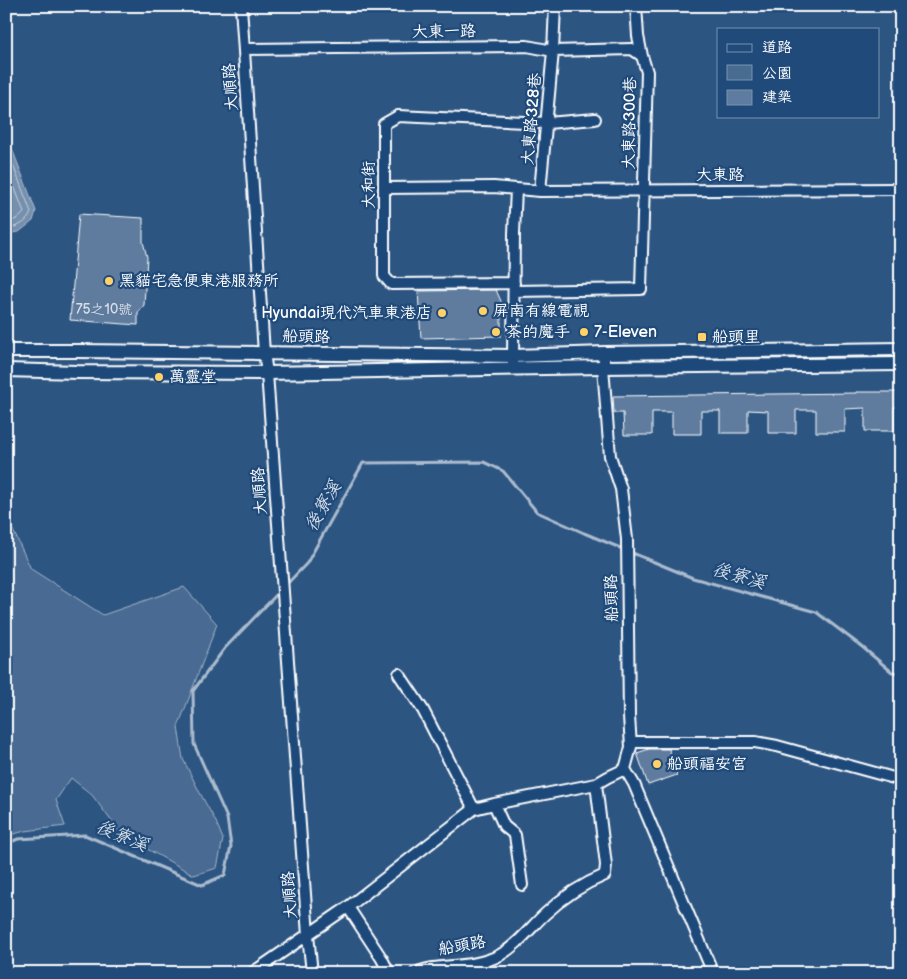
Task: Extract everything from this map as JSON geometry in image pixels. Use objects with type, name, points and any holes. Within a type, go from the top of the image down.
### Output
[{"type":"main road","name":"船頭路","points":[[6,370],[267,373],[513,362],[605,353],[901,349]]},
{"type":"main road","name":"船頭路","points":[[6,351],[264,353],[603,367],[901,364]]},
{"type":"main road","points":[[77,351],[77,372]]},
{"type":"street","name":"大順路","points":[[241,6],[264,353],[312,973]]},
{"type":"street","name":"大東路328巷","points":[[540,191],[553,51],[555,6]]},
{"type":"street","name":"大東路300巷","points":[[636,6],[638,36],[647,72],[641,289]]},
{"type":"street","name":"大東一路","points":[[244,49],[527,46],[553,51],[632,50],[642,56]]},
{"type":"street","name":"大和街","points":[[546,123],[398,116],[384,124],[384,276],[391,284],[641,289]]},
{"type":"street","points":[[546,123],[595,119]]},
{"type":"street","name":"大東路","points":[[384,188],[494,187],[540,191],[901,189]]},
{"type":"street","points":[[513,362],[516,189]]},
{"type":"street","name":"船頭路","points":[[605,353],[603,367],[610,456],[621,489],[627,539],[631,747],[625,769]]},
{"type":"street","points":[[399,674],[423,710],[474,809]]},
{"type":"street","points":[[631,742],[755,742],[777,746],[901,780]]},
{"type":"street","points":[[252,973],[348,907],[474,809],[596,784],[625,769],[634,784],[713,973]]},
{"type":"street","name":"船頭路","points":[[415,973],[431,968],[477,963],[499,956],[516,944],[564,897],[590,881],[605,875],[606,865],[596,784]]},
{"type":"street","points":[[494,804],[504,826],[515,834],[522,885]]},
{"type":"street","points":[[348,907],[389,973]]},
{"type":"green space","points":[[6,515],[31,569],[103,615],[184,587],[217,624],[178,727],[183,759],[223,839],[217,868],[194,875],[124,838],[92,795],[71,778],[56,800],[65,826],[25,831],[6,836]]},
{"type":"water","points":[[6,133],[36,211],[33,221],[19,232],[6,234]]},
{"type":"building","name":"黑貓宅急便東港服務所","points":[[79,214],[143,218],[143,242],[147,257],[144,305],[138,313],[138,325],[70,320]]},
{"type":"building","points":[[496,290],[501,301],[501,336],[421,338],[418,291]]},
{"type":"building","points":[[901,392],[901,407],[894,407],[894,431],[865,431],[865,408],[845,409],[845,432],[816,432],[816,410],[796,410],[796,433],[768,433],[768,411],[748,410],[748,433],[720,433],[720,411],[701,411],[701,434],[672,434],[672,412],[652,412],[652,435],[624,435],[623,413],[614,413],[613,396],[856,393]]},
{"type":"building","name":"船頭福安宮","points":[[649,749],[669,749],[677,775],[648,785],[637,753]]},
{"type":"waterway","name":"後寮溪","points":[[286,585],[307,563],[363,463],[484,462],[503,471],[537,512],[693,578],[816,612],[892,672],[901,673]]},
{"type":"waterway","name":"後寮溪","points":[[6,844],[18,839],[85,835],[202,885],[225,875],[231,846],[227,818],[194,744],[193,691],[225,648],[280,591]]},
{"type":"place","name":"黑貓宅急便東港服務所","points":[[109,281]]},
{"type":"place","name":"屏南有線電視","points":[[483,311]]},
{"type":"place","name":"Hyundai現代汽車東港店","points":[[442,313]]},
{"type":"place","name":"茶的魔手","points":[[496,332]]},
{"type":"place","name":"7-Eleven","points":[[584,332]]},
{"type":"place","name":"船頭里","points":[[702,337]]},
{"type":"place","name":"萬靈堂","points":[[159,377]]},
{"type":"place","name":"船頭福安宮","points":[[657,764]]}]
